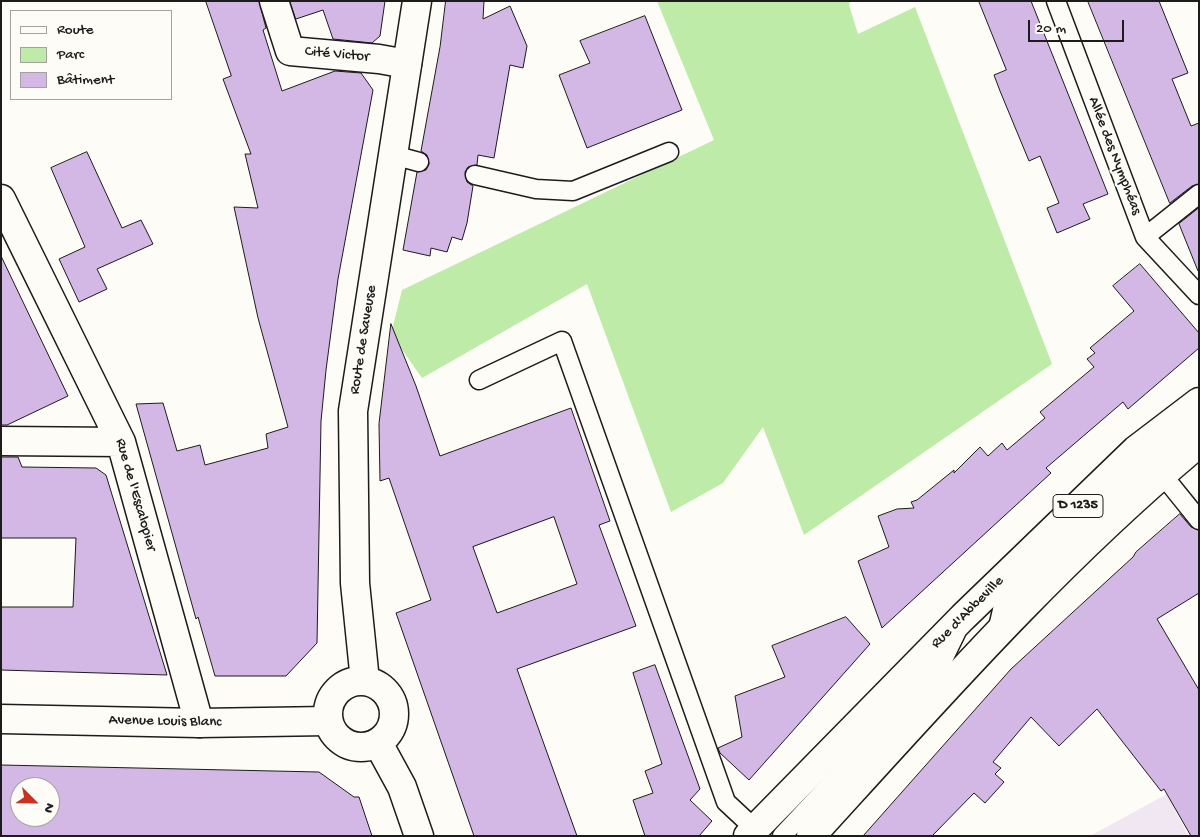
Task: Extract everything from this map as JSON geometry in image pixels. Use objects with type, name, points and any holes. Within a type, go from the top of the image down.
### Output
[{"type":"main road","name":"Cité Victor","points":[[274,1],[290,52],[380,59],[407,64]]},
{"type":"main road","name":"Route de Saveuse","points":[[365,681],[355,583],[353,411],[406,158],[407,64],[417,1]]},
{"type":"main road","name":"Rue de l'Escalopier","points":[[1,198],[121,442],[199,723]]},
{"type":"main road","name":"Rue d'Abbeville","points":[[811,836],[1150,463],[1199,402]]},
{"type":"main road","points":[[1,441],[121,442]]},
{"type":"main road","name":"Rue d'Abbeville","points":[[752,832],[963,617],[1150,463],[1199,443]]},
{"type":"main road","points":[[365,681],[376,684],[384,690],[391,699],[395,711],[393,723],[387,736],[378,743],[362,748],[351,746],[337,737],[328,721],[328,709],[332,698],[340,688],[351,682],[365,681]]},
{"type":"main road","name":"Avenue Louis Blanc","points":[[1,719],[199,723],[328,721]]},
{"type":"main road","points":[[378,743],[402,787],[419,836]]},
{"type":"lane","name":"Allée des Nymphéas","points":[[1056,1],[1145,237],[1199,295]]},
{"type":"lane","points":[[475,175],[536,189],[573,191],[669,152]]},
{"type":"lane","points":[[1145,237],[1199,194]]},
{"type":"lane","points":[[479,380],[562,341],[726,802],[752,832]]},
{"type":"lane","points":[[1199,419],[1150,463],[1199,520]]},
{"type":"lane","points":[[782,836],[939,668],[963,617]]},
{"type":"shaded area","points":[[1167,794],[1188,836],[1090,836]]},
{"type":"green space","points":[[657,1],[850,1],[849,5],[858,34],[915,7],[1052,364],[804,535],[763,427],[723,483],[671,512],[587,284],[422,378],[391,334],[402,290],[714,140]]},
{"type":"building","points":[[206,1],[259,1],[266,28],[263,30],[282,91],[335,71],[361,73],[373,90],[338,279],[326,370],[321,421],[317,643],[286,676],[215,676],[198,617],[196,619],[136,404],[163,403],[177,451],[200,445],[205,465],[268,448],[266,434],[288,427],[258,318],[234,207],[258,208],[245,154],[251,154],[223,79],[231,76]]},
{"type":"building","points":[[290,1],[385,1],[380,36],[372,43],[333,39],[323,10],[296,19]]},
{"type":"building","points":[[446,1],[484,1],[483,19],[510,6],[527,46],[523,68],[510,65],[494,158],[478,155],[477,165],[468,167],[465,172],[467,182],[473,186],[467,223],[462,240],[452,237],[447,252],[431,248],[430,256],[403,250],[417,172],[426,170],[429,164],[427,155],[421,151],[440,47]]},
{"type":"building","points":[[979,1],[1031,1],[1108,194],[1083,204],[1090,219],[1057,233],[1047,208],[1059,203],[1040,156],[1029,161],[1000,91],[994,75],[1006,70]]},
{"type":"building","points":[[1088,1],[1159,1],[1188,73],[1172,79],[1191,126],[1199,123],[1199,184],[1192,186],[1170,203]]},
{"type":"building","points":[[645,16],[682,110],[587,148],[559,75],[590,63],[580,41]]},
{"type":"building","points":[[87,152],[122,228],[141,220],[153,244],[97,269],[107,289],[79,302],[59,259],[85,247],[51,168]]},
{"type":"building","points":[[1199,208],[1199,271],[1198,271],[1179,224]]},
{"type":"building","points":[[1,256],[68,396],[7,425],[1,425]]},
{"type":"building","points":[[1140,264],[1199,333],[1199,348],[1128,409],[1123,402],[1046,468],[1051,473],[882,628],[858,561],[889,547],[878,516],[897,509],[914,508],[911,502],[917,500],[954,470],[954,473],[980,447],[988,456],[1002,443],[1007,450],[1045,418],[1040,412],[1094,367],[1087,359],[1095,353],[1090,348],[1134,311],[1113,286]]},
{"type":"building","points":[[391,324],[416,386],[440,456],[571,408],[610,521],[599,525],[636,626],[517,669],[577,836],[474,836],[396,613],[431,600],[389,478],[380,481],[379,424]],"holes":[[[554,517],[577,584],[497,613],[473,547]]]},
{"type":"building","points":[[1,457],[18,457],[22,467],[96,468],[106,475],[167,675],[1,670],[1,607],[73,607],[76,538],[1,538]]},
{"type":"building","points":[[1180,514],[1191,527],[1199,530],[1199,593],[1157,619],[1199,690],[1199,836],[1191,836],[1164,789],[1161,791],[1097,709],[1059,746],[1031,717],[993,762],[1001,768],[995,774],[1004,782],[985,803],[974,793],[932,836],[863,836],[1011,669],[1133,557],[1136,552]]},
{"type":"building","points":[[846,617],[870,644],[749,780],[720,753],[718,748],[742,737],[735,696],[785,677],[772,646]]},
{"type":"building","points":[[655,665],[700,789],[690,800],[712,821],[699,836],[645,836],[633,800],[653,793],[645,771],[662,764],[633,673]]},
{"type":"building","points":[[1,765],[319,772],[354,797],[359,797],[372,836],[1,836]]}]
